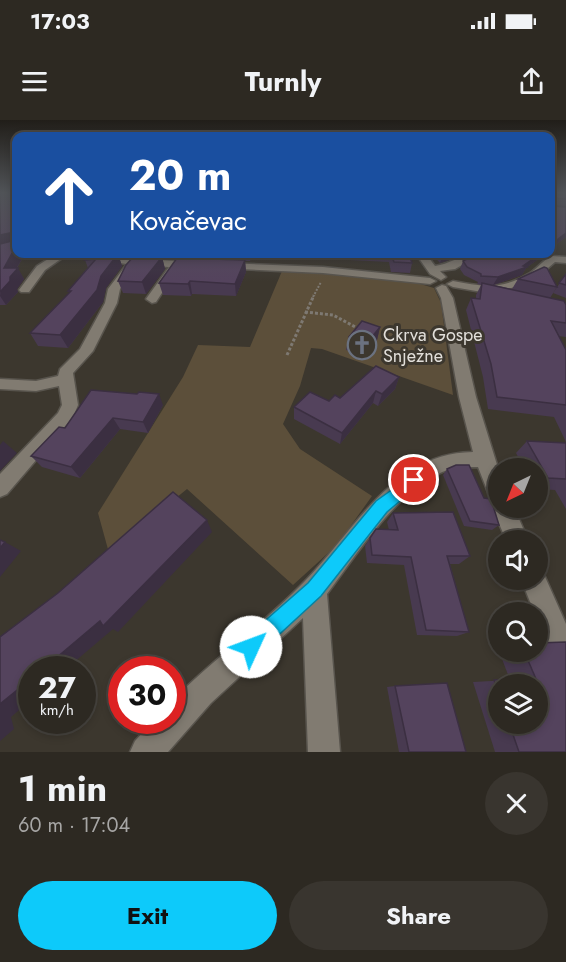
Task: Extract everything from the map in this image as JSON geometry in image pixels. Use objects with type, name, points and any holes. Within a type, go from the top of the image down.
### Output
[{"type":"street","points":[[25,290],[34,275],[53,258]]},
{"type":"street","points":[[106,258],[134,262],[328,271],[440,282],[507,293],[510,287],[529,278],[547,258],[566,260]]},
{"type":"street","points":[[422,258],[440,282],[467,403],[488,469]]},
{"type":"street","points":[[440,282],[451,267],[468,258]]},
{"type":"street","points":[[0,488],[64,417],[70,405],[65,372],[86,351],[111,303],[114,289],[125,271],[134,262]]},
{"type":"street","points":[[152,299],[176,264]]},
{"type":"street","points":[[0,384],[36,386],[65,379]]},
{"type":"street","points":[[146,752],[201,693],[314,590],[382,507],[401,489],[427,471],[451,461],[484,459]]},
{"type":"street","points":[[314,590],[324,752]]},
{"type":"street","points":[[539,590],[559,626],[566,655]]},
{"type":"path","points":[[287,355],[305,312],[328,271]]},
{"type":"path","points":[[305,312],[333,315],[364,331]]},
{"type":"shaded area","points":[[282,271],[400,278],[434,288],[441,303],[453,395],[322,349],[311,348],[300,386],[283,424],[300,449],[372,496],[337,545],[293,585],[187,489],[109,553],[98,513],[183,377],[198,345],[250,347]]},
{"type":"building","points":[[0,222],[12,222],[12,241],[10,233],[0,235]]},
{"type":"building","points":[[555,222],[566,222],[566,233],[555,241]]},
{"type":"building","points":[[12,241],[12,253],[4,268],[18,268],[0,292],[0,244]]},
{"type":"building","points":[[87,258],[115,258],[101,276],[97,290],[60,335],[30,333],[71,291],[68,291],[96,259],[85,260]]},
{"type":"building","points":[[132,258],[161,258],[142,282],[118,281]]},
{"type":"building","points":[[177,258],[245,260],[235,284],[190,281],[188,284],[159,283]]},
{"type":"building","points":[[392,258],[410,258],[412,263],[394,262]]},
{"type":"building","points":[[469,258],[534,258],[523,266],[527,267],[498,277],[481,276],[467,267],[463,261]]},
{"type":"building","points":[[544,267],[547,268],[557,287],[518,279]]},
{"type":"building","points":[[566,274],[566,285],[559,283]]},
{"type":"building","points":[[482,283],[564,301],[566,323],[551,321],[566,350],[566,405],[497,397],[491,364],[471,298],[480,299]]},
{"type":"building","points":[[362,321],[380,327],[367,343],[349,337]]},
{"type":"building","points":[[376,366],[399,377],[382,394],[376,391],[342,433],[294,407],[310,392],[329,401],[335,395],[340,398]]},
{"type":"building","points":[[91,390],[159,394],[143,422],[113,418],[71,467],[31,456],[59,427],[65,428]]},
{"type":"building","points":[[527,441],[566,443],[566,479],[548,478],[548,458],[537,458]]},
{"type":"building","points":[[456,465],[469,465],[484,498],[488,499],[488,518],[497,518],[499,525],[470,521],[447,469]]},
{"type":"building","points":[[173,492],[207,520],[103,626],[100,621],[58,656],[18,656],[18,689],[0,704],[0,637],[58,593]]},
{"type":"building","points":[[453,512],[470,556],[447,556],[469,632],[426,630],[411,557],[372,555],[370,538],[376,529],[398,530],[393,513]]},
{"type":"building","points":[[566,642],[566,752],[519,752],[513,734],[548,734],[548,674],[534,674],[529,662],[548,662],[548,643]]},
{"type":"building","points":[[447,683],[466,752],[409,752],[395,686]]},
{"type":"place","name":"Ckrva Gospe Snježne","points":[[362,345]]},
{"type":"route","points":[[251,647],[300,600],[314,590],[382,507],[414,480]]}]
